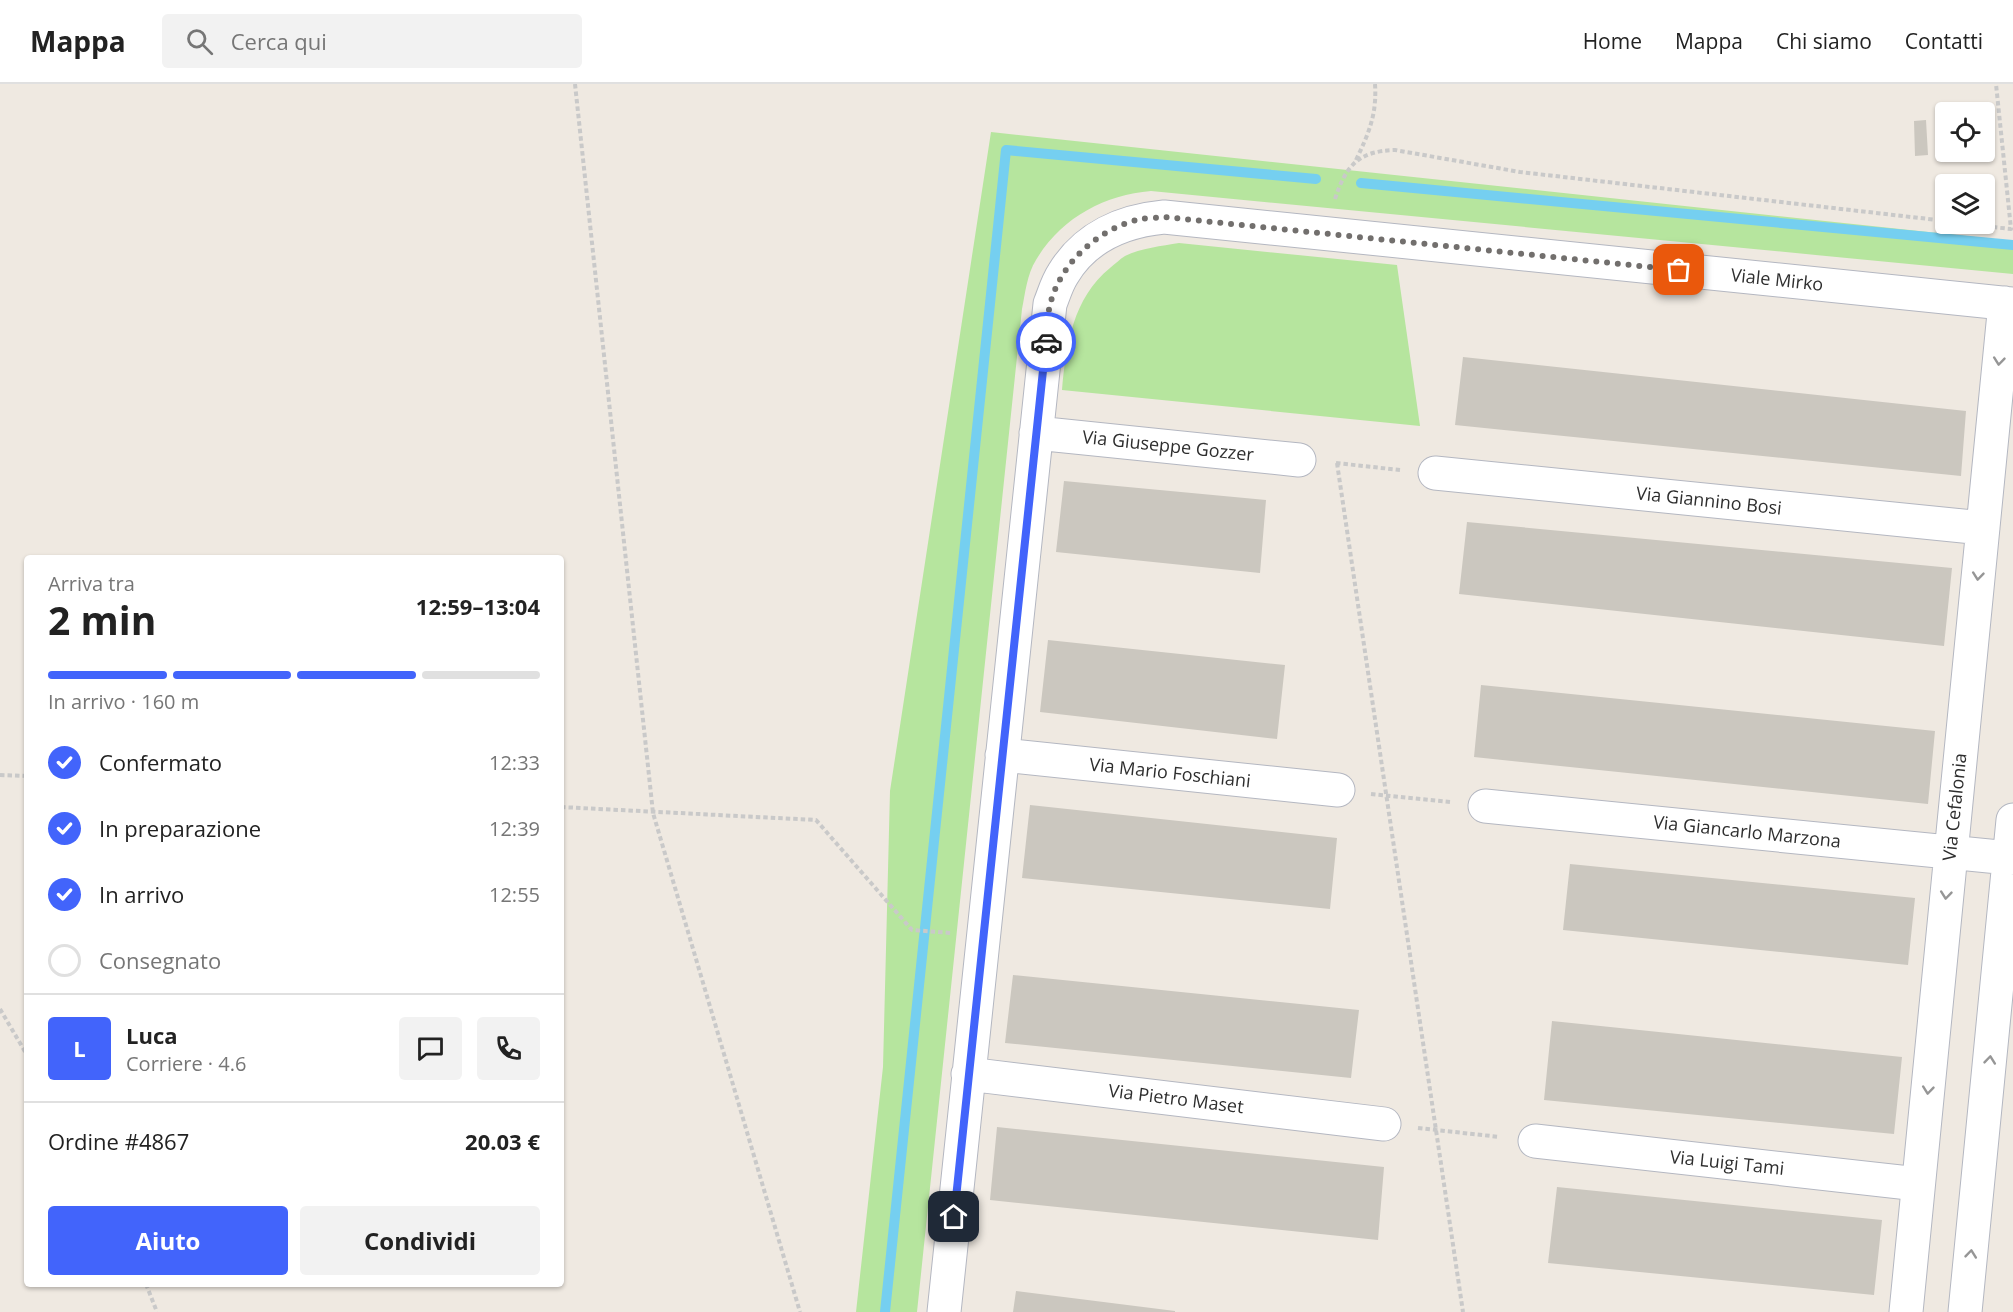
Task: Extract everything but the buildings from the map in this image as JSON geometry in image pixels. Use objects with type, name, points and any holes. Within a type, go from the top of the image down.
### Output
[{"type":"street","name":"Viale Mirko","points":[[944,1312],[1050,304],[1062,274],[1082,249],[1101,235],[1122,225],[1141,219],[1164,217],[2009,303]]},
{"type":"street","name":"Via Cefalonia","points":[[1906,1312],[1983,528],[2009,303]]},
{"type":"street","name":"Via Giuseppe Gozzer","points":[[1036,433],[1299,460]]},
{"type":"street","name":"Via Giannino Bosi","points":[[1435,473],[1983,528]]},
{"type":"street","name":"Via Mario Foschiani","points":[[1002,755],[1338,790]]},
{"type":"street","name":"Via Giancarlo Marzona","points":[[1485,806],[2009,858]]},
{"type":"street","points":[[1965,1312],[2013,820]]},
{"type":"street","name":"Via Pietro Maset","points":[[968,1074],[1384,1124]]},
{"type":"street","name":"Via Luigi Tami","points":[[1535,1141],[1918,1184]]},
{"type":"path","points":[[575,84],[653,813],[800,1312]]},
{"type":"path","points":[[1331,234],[1334,201],[1338,188],[1356,160],[1372,127],[1376,98],[1375,84]]},
{"type":"path","points":[[1996,84],[2013,235]]},
{"type":"path","points":[[1356,160],[1380,150],[1395,150],[1520,172],[1935,220]]},
{"type":"path","points":[[1995,227],[2012,229]]},
{"type":"path","points":[[1299,460],[1435,473]]},
{"type":"path","points":[[1337,463],[1463,1312]]},
{"type":"path","points":[[0,775],[24,776]]},
{"type":"path","points":[[1338,790],[1485,806]]},
{"type":"path","points":[[564,807],[816,820],[912,930],[939,933]]},
{"type":"path","points":[[0,1010],[24,1050]]},
{"type":"path","points":[[1384,1124],[1535,1141]]},
{"type":"path","points":[[147,1287],[157,1312]]},
{"type":"green space","points":[[991,132],[2013,241],[2013,274],[1151,191],[1117,198],[1085,211],[1058,232],[1046,245],[1030,271],[1022,309],[917,1312],[856,1312],[883,1067],[890,791]]},
{"type":"green space","points":[[1179,243],[1397,265],[1420,426],[1062,390],[1066,356],[1074,323],[1087,293],[1097,280],[1131,253]]},
{"type":"waterway","points":[[885,1312],[1006,150],[1316,179]]},
{"type":"waterway","points":[[1361,183],[2013,245]]},
{"type":"way so far","points":[[1046,342],[1050,304],[1062,274],[1082,249],[1101,235],[1141,219],[1164,217],[1679,270]]},
{"type":"route","points":[[954,1217],[1046,342]]}]
